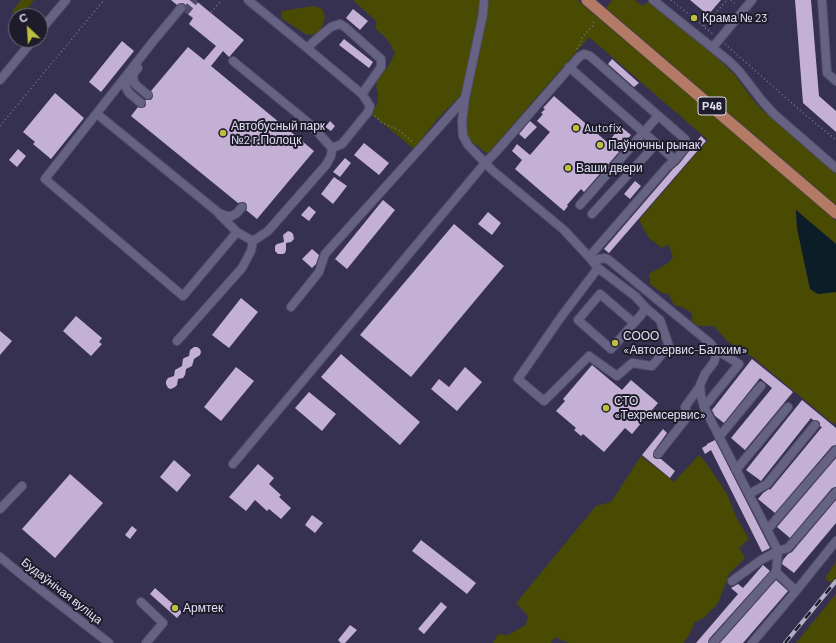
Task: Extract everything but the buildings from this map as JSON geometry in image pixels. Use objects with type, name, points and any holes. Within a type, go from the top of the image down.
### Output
[{"type":"main road","name":"Р46","points":[[587,0],[836,213]]},
{"type":"street","points":[[48,21],[66,0]]},
{"type":"street","points":[[248,0],[362,94],[370,106],[368,112],[342,144],[332,148]]},
{"type":"street","points":[[484,0],[483,14],[465,98],[462,122],[463,136],[468,145],[492,170],[564,230],[598,268],[635,296],[660,320],[669,346],[652,366],[632,363],[617,376],[589,356],[544,401],[518,379],[561,317],[598,268]]},
{"type":"street","points":[[653,0],[729,61],[774,114],[836,168]]},
{"type":"street","points":[[713,47],[752,0]]},
{"type":"street","points":[[822,0],[827,73],[836,81]]},
{"type":"street","points":[[141,103],[129,93],[126,88],[127,81],[183,10],[155,39],[45,179],[183,296],[237,232]]},
{"type":"street","points":[[307,48],[331,27],[340,24],[345,27],[381,59],[381,67],[362,94]]},
{"type":"street","points":[[0,80],[26,48]]},
{"type":"street","points":[[233,464],[485,163],[579,57],[584,54],[590,56],[685,139],[686,143],[685,148],[675,160],[667,167],[589,257]]},
{"type":"street","points":[[233,62],[310,124],[332,148]]},
{"type":"street","points":[[570,67],[675,160]]},
{"type":"street","points":[[134,73],[133,79],[136,85],[148,95]]},
{"type":"street","points":[[291,307],[319,272],[325,254],[465,98]]},
{"type":"street","points":[[97,114],[219,213],[237,232],[253,241]]},
{"type":"street","points":[[580,205],[658,116]]},
{"type":"street","points":[[592,214],[656,144]]},
{"type":"street","points":[[253,241],[268,231],[326,165],[332,148]]},
{"type":"street","points":[[219,213],[226,216],[232,216],[242,207]]},
{"type":"street","points":[[177,341],[242,268],[252,251],[253,241]]},
{"type":"street","points":[[589,257],[594,260],[605,258],[609,260],[710,343],[715,349],[740,364],[704,407]]},
{"type":"street","points":[[634,323],[600,294],[578,320],[612,349],[634,323],[646,308]]},
{"type":"street","points":[[658,454],[688,416],[685,408],[714,362],[716,356],[715,349]]},
{"type":"street","points":[[700,385],[704,407],[778,550],[776,572],[713,643]]},
{"type":"street","points":[[719,437],[761,386]]},
{"type":"street","points":[[736,470],[788,407]]},
{"type":"street","points":[[749,494],[767,484],[815,425]]},
{"type":"street","points":[[768,530],[836,450]]},
{"type":"street","points":[[0,509],[22,486]]},
{"type":"street","points":[[732,581],[760,560],[778,550],[788,548],[836,492]]},
{"type":"street","points":[[752,643],[836,541]]},
{"type":"street","name":"Будаўнічая вуліца","points":[[0,557],[100,640],[110,643]]},
{"type":"street","points":[[776,572],[796,590]]},
{"type":"street","points":[[141,602],[163,623],[146,643]]},
{"type":"path","points":[[0,126],[104,0]]},
{"type":"path","points":[[211,12],[222,0]]},
{"type":"path","points":[[671,0],[720,39],[802,112],[836,140]]},
{"type":"path","points":[[704,26],[727,0]]},
{"type":"path","points":[[576,49],[581,44],[582,37],[593,26],[593,18]]},
{"type":"path","points":[[368,112],[381,122],[396,129],[420,148]]},
{"type":"shaded area","points":[[21,0],[34,0],[28,8],[15,8]]},
{"type":"shaded area","points":[[353,0],[480,0],[479,13],[461,95],[438,118],[414,149],[371,114],[378,103],[378,93],[376,87],[378,79],[388,67],[395,53],[387,39],[375,28],[377,22]]},
{"type":"shaded area","points":[[488,0],[577,0],[723,123],[836,221],[836,244],[796,210],[797,228],[810,289],[818,294],[836,292],[836,424],[831,422],[754,358],[727,341],[714,326],[698,326],[692,321],[692,313],[682,307],[674,305],[669,295],[661,292],[650,284],[649,274],[668,263],[673,257],[668,244],[662,248],[649,238],[639,220],[708,140],[589,37],[489,152],[486,153],[473,142],[471,144],[466,136],[466,126],[470,98],[487,15]]},
{"type":"shaded area","points":[[612,0],[635,0],[642,6],[648,2],[710,51],[735,75],[759,107],[836,174],[836,205],[606,8]]},
{"type":"shaded area","points":[[314,6],[323,10],[325,17],[320,31],[314,34],[307,35],[281,18],[282,11]]},
{"type":"shaded area","points":[[699,455],[707,464],[727,494],[737,519],[749,539],[739,548],[745,558],[729,574],[718,603],[705,617],[695,622],[689,635],[683,643],[569,643],[555,637],[551,643],[493,643],[498,634],[508,635],[526,625],[528,616],[516,603],[596,506],[611,502],[641,456],[674,482]]},
{"type":"shaded area","points":[[836,562],[836,577],[831,583],[825,578]]},
{"type":"shaded area","points":[[836,594],[836,643],[796,643]]},
{"type":"water","points":[[796,210],[836,244],[836,292],[818,294],[810,289],[797,228]]},
{"type":"tunnel","points":[[185,12],[195,0]]},
{"type":"railway","points":[[785,643],[836,581]]},
{"type":"place","name":"Крама № 23","points":[[694,18]]},
{"type":"place","name":"Autofix","points":[[576,128]]},
{"type":"place","name":"Автобусный парк №2 г.Полоцк","points":[[223,133]]},
{"type":"place","name":"Паўночны рынак","points":[[600,145]]},
{"type":"place","name":"Ваши двери","points":[[568,168]]},
{"type":"place","name":"СООО «Автосервис-Балхим»","points":[[615,343]]},
{"type":"place","name":"СТО «Техремсервис»","points":[[606,408]]},
{"type":"place","name":"Армтек","points":[[175,608]]}]
